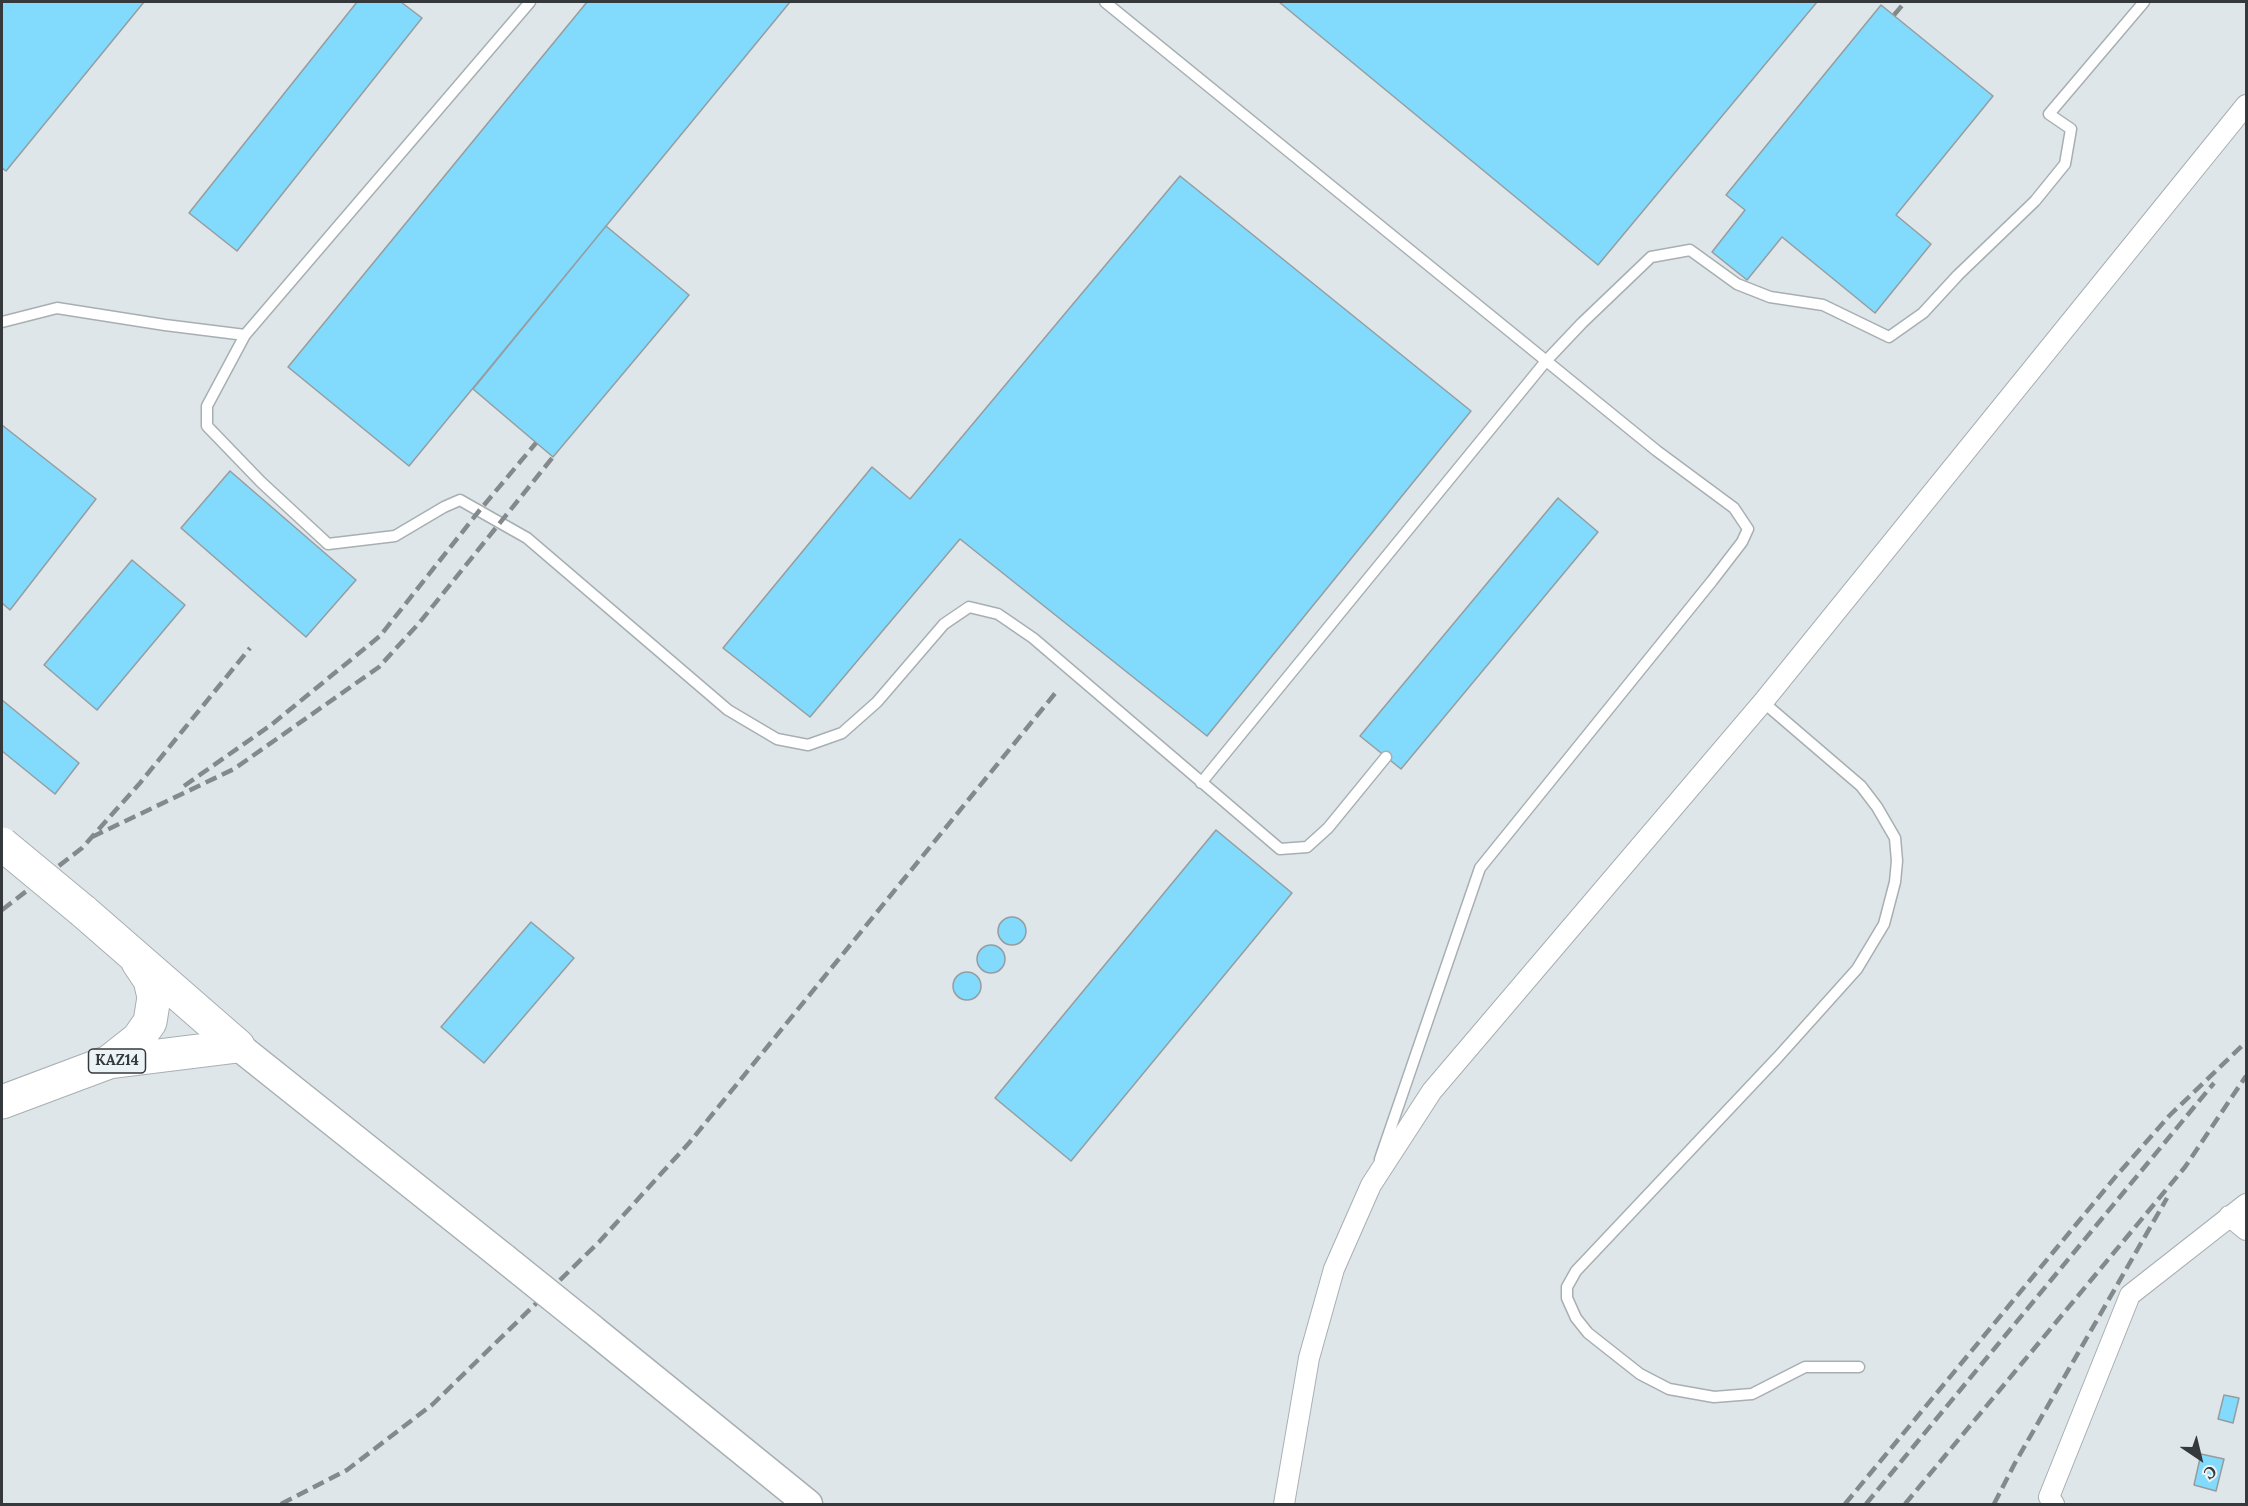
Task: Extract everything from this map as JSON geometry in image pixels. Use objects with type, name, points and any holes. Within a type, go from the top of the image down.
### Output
[{"type":"highway","name":"KAZ14","points":[[2,844],[238,1046]]},
{"type":"highway","name":"KAZ14","points":[[109,1062],[138,1039],[150,1022],[154,997],[152,988],[150,980],[134,955]]},
{"type":"highway","name":"KAZ14","points":[[2,1102],[109,1062],[238,1046]]},
{"type":"main road","points":[[238,1046],[808,1504]]},
{"type":"street","points":[[1284,1504],[1309,1358],[1334,1269],[1371,1185],[1432,1091],[1763,702],[2247,105]]},
{"type":"street","points":[[2051,1501],[2130,1295],[2247,1204]]},
{"type":"street","points":[[2229,1216],[2247,1230]]},
{"type":"lane","points":[[530,2],[245,335],[207,406],[207,426],[261,482],[328,544],[395,536],[460,500],[527,538],[728,710],[777,739],[808,745],[842,733],[877,702],[944,624],[969,607],[998,614],[1033,638],[1280,849],[1307,847],[1328,828],[1386,757]]},
{"type":"lane","points":[[1105,2],[1657,451],[1734,508],[1748,528],[1742,542],[1712,581],[1480,868],[1371,1185]]},
{"type":"lane","points":[[1201,783],[1546,361],[1651,257],[1690,250],[1737,284],[1770,297],[1823,305],[1889,337],[1923,313],[1958,275],[2035,201],[2065,164],[2071,129],[2049,114],[2144,2]]},
{"type":"lane","points":[[2,322],[57,308],[245,335]]},
{"type":"lane","points":[[1763,702],[1861,786],[1877,807],[1895,838],[1897,861],[1895,882],[1884,924],[1857,969],[1778,1057],[1576,1271],[1567,1287],[1566,1298],[1576,1318],[1588,1333],[1640,1374],[1669,1389],[1714,1397],[1752,1394],[1805,1367],[1859,1367]]},
{"type":"building","points":[[2,2],[144,2],[6,171],[2,168]]},
{"type":"building","points":[[357,2],[401,2],[422,18],[237,251],[189,213]]},
{"type":"building","points":[[587,2],[790,2],[409,466],[288,367]]},
{"type":"building","points":[[1279,2],[1817,2],[1598,265]]},
{"type":"building","points":[[1881,5],[1993,96],[1896,215],[1931,244],[1875,313],[1782,237],[1747,280],[1712,252],[1745,210],[1726,195]]},
{"type":"building","points":[[1180,176],[1471,411],[1207,736],[960,539],[810,717],[723,648],[872,467],[910,499]]},
{"type":"building","points":[[606,226],[689,295],[553,457],[473,389]]},
{"type":"building","points":[[2,425],[96,499],[10,610],[2,603]]},
{"type":"building","points":[[230,471],[356,580],[306,637],[181,528]]},
{"type":"building","points":[[1558,498],[1598,532],[1401,769],[1360,736]]},
{"type":"building","points":[[132,560],[185,605],[97,710],[44,665]]},
{"type":"building","points":[[2,700],[79,763],[55,794],[2,751]]},
{"type":"building","points":[[1216,830],[1292,893],[1071,1161],[995,1098]]},
{"type":"building","points":[[1012,917],[1022,921],[1026,931],[1022,941],[1012,945],[1002,941],[998,931],[1002,921]]},
{"type":"building","points":[[531,922],[574,958],[484,1063],[441,1027]]},
{"type":"building","points":[[991,945],[1001,949],[1005,959],[1001,969],[991,973],[981,969],[977,959],[981,949]]},
{"type":"building","points":[[967,972],[977,976],[981,986],[977,996],[967,1000],[957,996],[953,986],[957,976]]},
{"type":"building","points":[[2224,1395],[2239,1398],[2233,1423],[2218,1419]]},
{"type":"building","points":[[2201,1454],[2224,1459],[2216,1491],[2194,1485]]},
{"type":"railway","points":[[1894,15],[1905,2]]},
{"type":"railway","points":[[184,786],[271,725],[380,636],[536,443]]},
{"type":"railway","points":[[92,837],[234,769],[379,667],[420,622],[553,457]]},
{"type":"railway","points":[[2,910],[82,848],[140,783],[250,648]]},
{"type":"railway","points":[[281,1504],[347,1470],[433,1404],[599,1242],[689,1143],[1057,691]]},
{"type":"railway","points":[[1845,1504],[2117,1175],[2169,1116],[2246,1042]]},
{"type":"railway","points":[[1905,1504],[2185,1167],[2246,1076]]},
{"type":"railway","points":[[1866,1504],[2214,1083]]},
{"type":"railway","points":[[1994,1504],[2015,1463],[2167,1198]]}]
